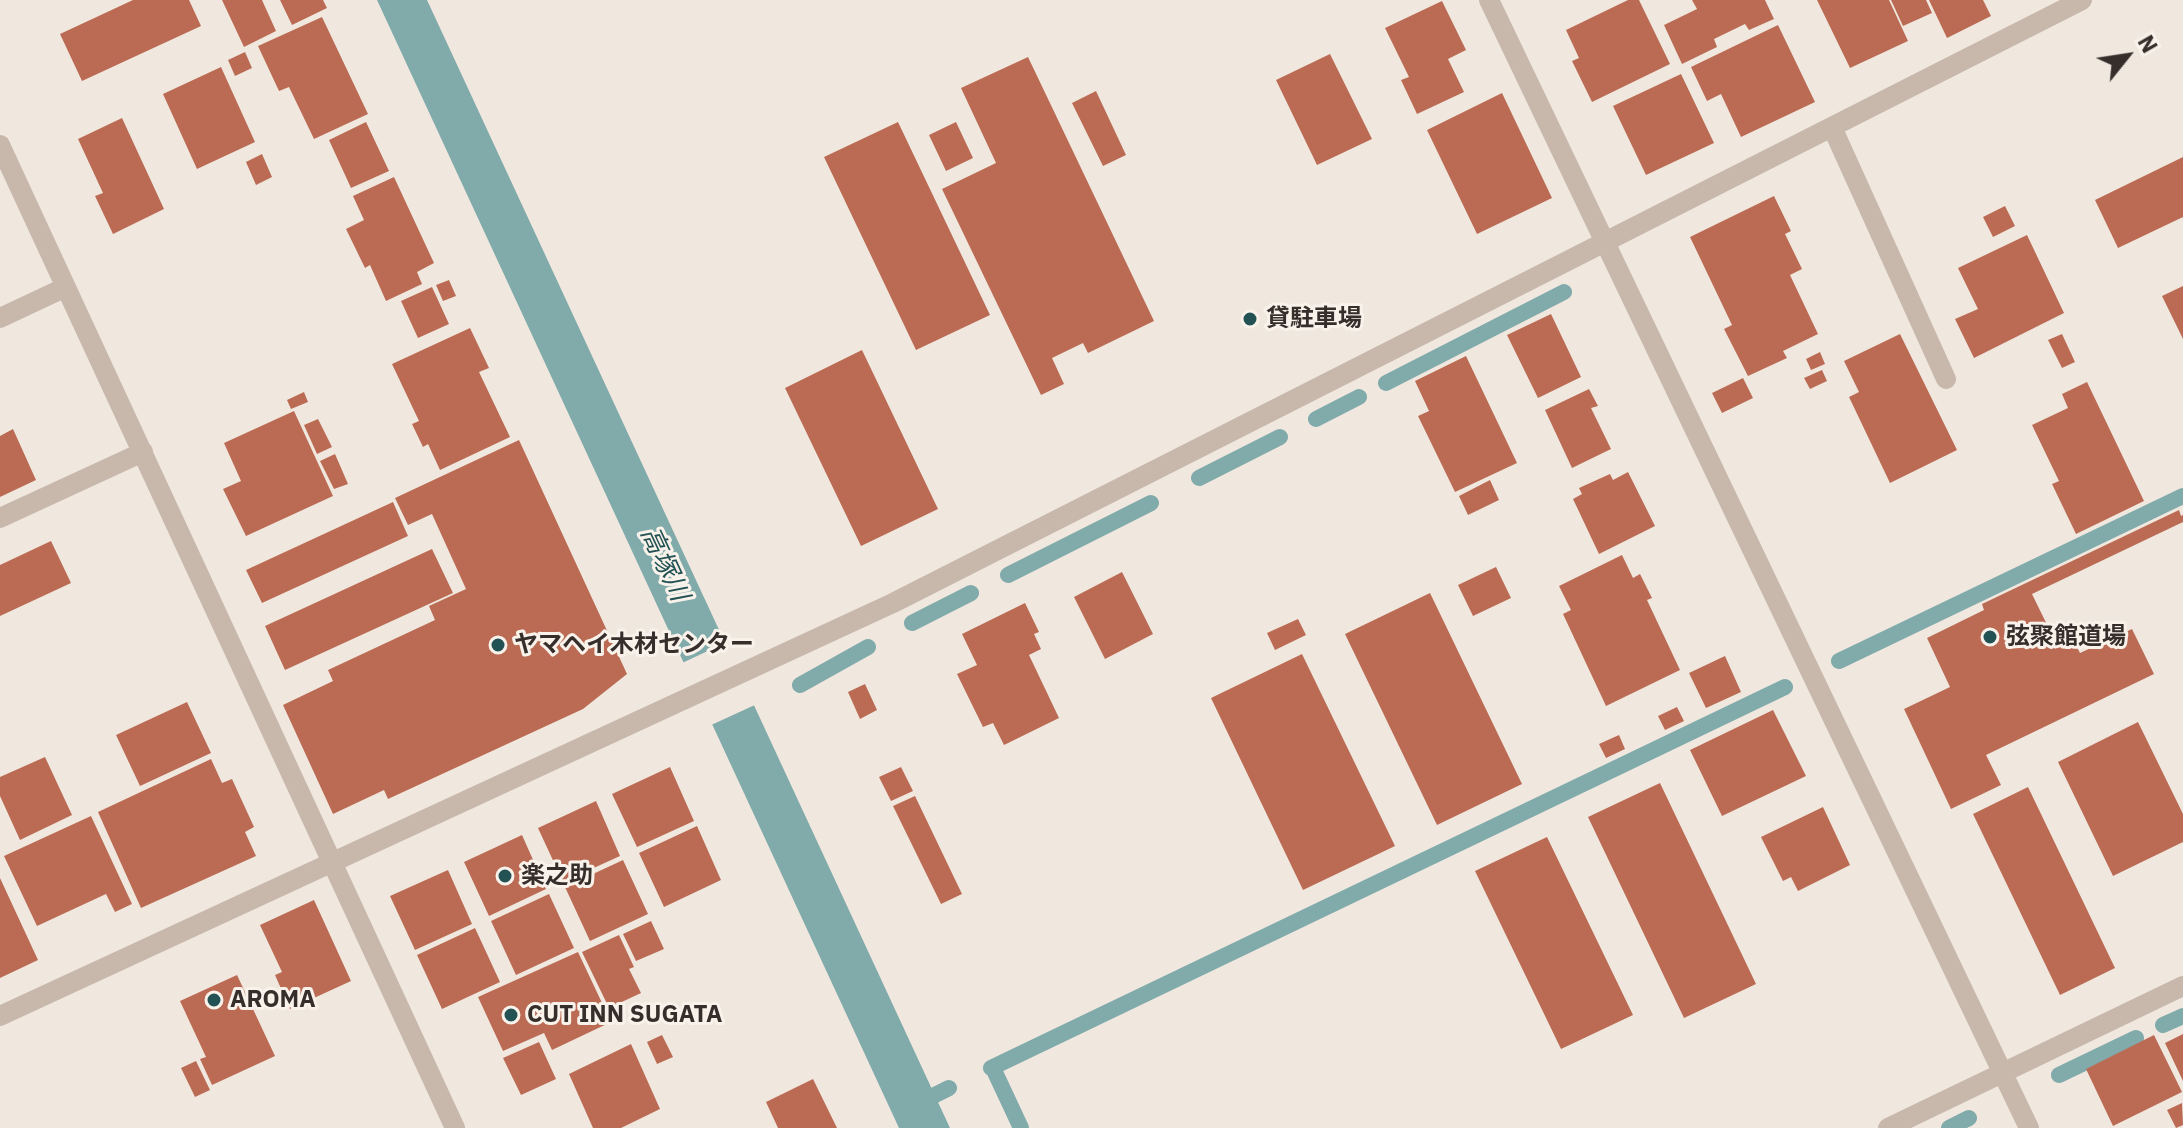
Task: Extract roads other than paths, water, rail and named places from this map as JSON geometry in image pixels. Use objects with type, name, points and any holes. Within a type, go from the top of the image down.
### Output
[{"type":"street","points":[[1489,0],[2029,1128]]},
{"type":"street","points":[[0,1016],[893,603],[2082,0]]},
{"type":"street","points":[[1832,127],[1946,379]]},
{"type":"street","points":[[0,145],[455,1128]]},
{"type":"street","points":[[0,318],[66,287]]},
{"type":"street","points":[[0,518],[143,452]]},
{"type":"street","points":[[1888,1128],[2183,986]]},
{"type":"water","name":"高塚川","points":[[377,0],[427,0],[950,1128],[899,1128]]},
{"type":"waterway","points":[[1386,383],[1564,292]]},
{"type":"waterway","points":[[1316,419],[1359,397]]},
{"type":"waterway","points":[[1199,478],[1280,437]]},
{"type":"waterway","points":[[1839,661],[2183,496]]},
{"type":"waterway","points":[[1008,575],[1151,503]]},
{"type":"waterway","points":[[912,623],[971,593]]},
{"type":"waterway","points":[[800,685],[868,647]]},
{"type":"waterway","points":[[991,1068],[1785,687]]},
{"type":"waterway","points":[[2163,1025],[2183,1016]]},
{"type":"waterway","points":[[2059,1075],[2136,1038]]},
{"type":"waterway","points":[[993,1068],[1021,1128]]},
{"type":"waterway","points":[[915,1105],[949,1088]]},
{"type":"waterway","points":[[1949,1128],[1969,1118]]},
{"type":"place","name":"貸駐車場","points":[[1250,319]]},
{"type":"place","name":"弦聚館道場","points":[[1990,637]]},
{"type":"place","name":"ヤマヘイ木材センター","points":[[498,645]]},
{"type":"place","name":"楽之助","points":[[505,876]]},
{"type":"place","name":"AROMA","points":[[214,1000]]},
{"type":"place","name":"CUT INN SUGATA","points":[[511,1015]]}]
